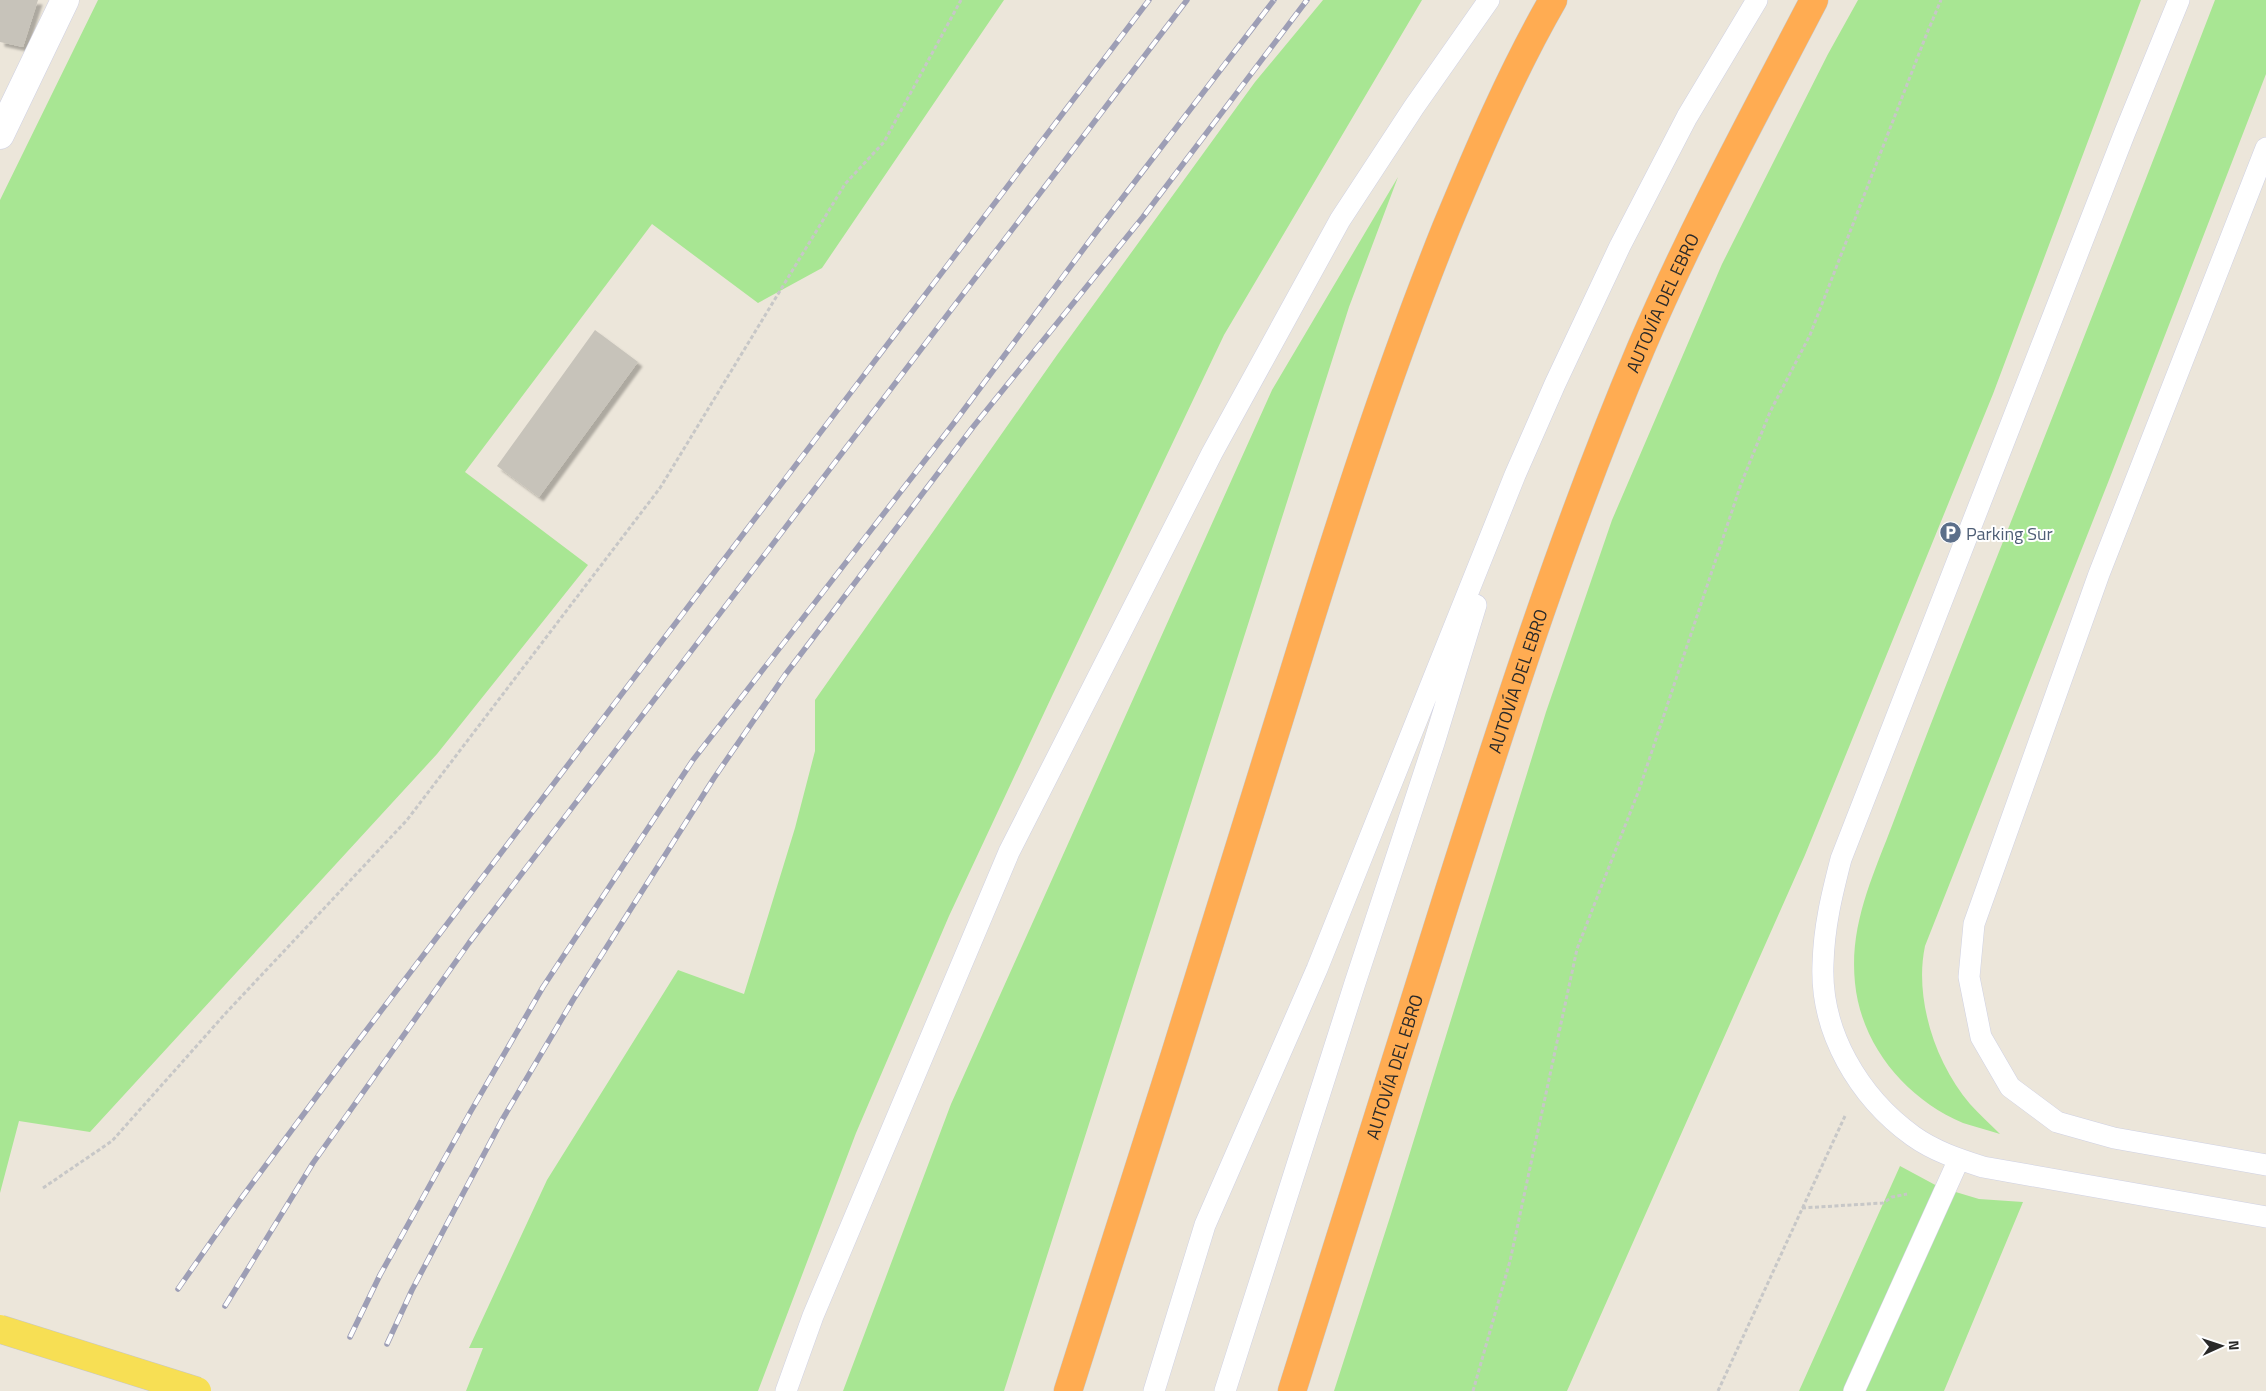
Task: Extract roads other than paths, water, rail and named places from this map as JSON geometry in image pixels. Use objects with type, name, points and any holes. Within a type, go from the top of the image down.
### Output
[{"type":"highway","points":[[1068,1391],[1176,1055],[1346,504],[1420,293],[1474,159],[1536,29],[1553,0]]},
{"type":"highway","name":"AUTOVÍA DEL EBRO","points":[[1292,1391],[1481,790],[1551,580],[1595,462],[1640,350],[1691,236],[1814,0]]},
{"type":"main road","points":[[0,1329],[197,1391]]},
{"type":"street","points":[[0,135],[65,0]]},
{"type":"lane","points":[[786,1391],[813,1316],[1009,852],[1212,453],[1340,220],[1414,108],[1489,0]]},
{"type":"lane","points":[[1154,1391],[1205,1225],[1317,969],[1515,475],[1554,384],[1620,246],[1688,117],[1757,0]]},
{"type":"lane","points":[[2179,0],[2125,132],[1841,859],[1827,914],[1822,966],[1826,1002],[1835,1036],[1845,1061],[1860,1084],[1886,1112],[1913,1136],[1938,1151],[1983,1166],[2266,1217]]},
{"type":"lane","points":[[2266,148],[2096,583],[1974,924],[1969,977],[1981,1037],[2010,1087],[2057,1122],[2114,1138],[2266,1165]]},
{"type":"lane","points":[[1225,1391],[1355,983],[1434,743],[1515,475]]},
{"type":"lane","points":[[1854,1391],[1959,1159]]},
{"type":"railway","points":[[178,1289],[240,1200],[343,1061],[1149,0]]},
{"type":"railway","points":[[225,1306],[313,1163],[469,943],[1187,0]]},
{"type":"railway","points":[[350,1337],[380,1275],[471,1111],[543,987],[693,760],[957,419],[1091,239],[1274,0]]},
{"type":"railway","points":[[387,1344],[412,1290],[502,1120],[573,1000],[714,778],[785,675],[973,427],[1143,217],[1307,0]]},
{"type":"place","name":"Parking Sur","points":[[1950,533]]}]
